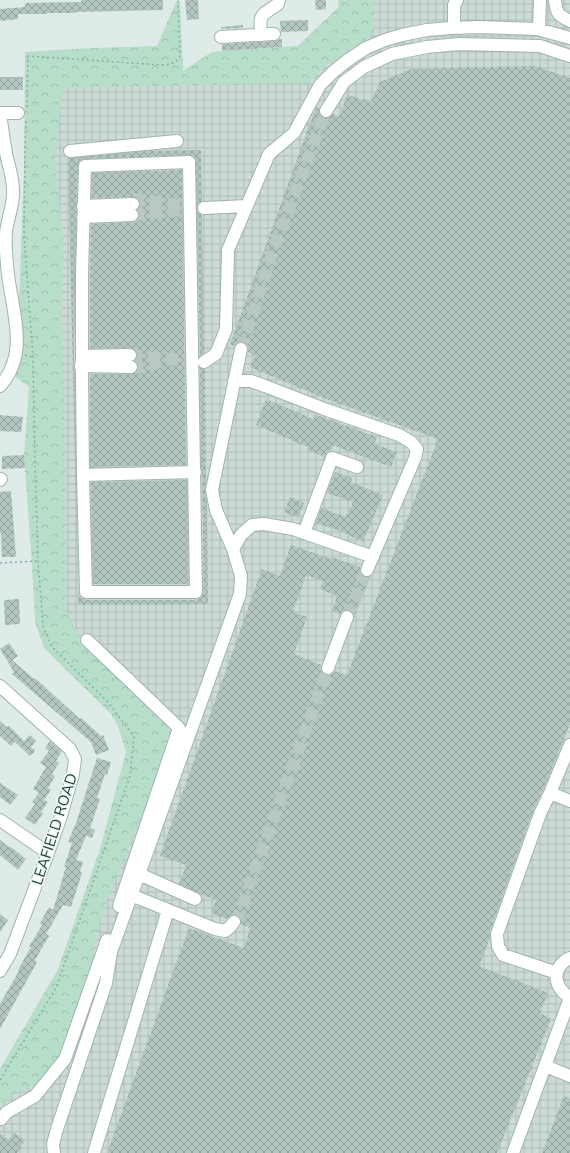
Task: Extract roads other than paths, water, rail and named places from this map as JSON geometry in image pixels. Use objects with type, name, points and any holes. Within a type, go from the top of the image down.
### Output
[{"type":"street","points":[[260,34],[260,20],[263,14],[278,4],[279,0]]},
{"type":"street","points":[[454,28],[454,5],[457,0]]},
{"type":"street","points":[[539,29],[540,0]]},
{"type":"street","points":[[554,0],[556,10],[560,15],[570,21]]},
{"type":"street","points":[[204,362],[216,354],[226,329],[228,250],[269,154],[294,133],[320,85],[333,72],[366,48],[385,40],[427,30],[478,27],[539,29],[570,38]]},
{"type":"street","points":[[221,37],[274,34]]},
{"type":"street","points":[[326,111],[344,82],[364,67],[392,54],[427,47],[459,44],[540,46],[570,56]]},
{"type":"street","points":[[0,386],[11,370],[16,354],[17,325],[8,284],[6,256],[6,233],[13,193],[12,179],[0,113],[24,114]]},
{"type":"street","points":[[70,151],[177,141]]},
{"type":"street","points":[[189,162],[196,592],[86,592],[82,364],[83,208],[84,166],[189,162]]},
{"type":"street","points":[[204,208],[246,206]]},
{"type":"street","points":[[83,208],[133,207],[83,208]]},
{"type":"street","points":[[54,1153],[53,1144],[57,1129],[106,983],[111,952],[240,594],[241,576],[233,549],[216,510],[212,490],[232,399],[234,381],[241,349]]},
{"type":"street","points":[[82,364],[131,363]]},
{"type":"street","points":[[234,381],[251,381],[399,435],[412,442],[417,449],[415,458],[367,570]]},
{"type":"street","points":[[304,533],[332,458],[357,467]]},
{"type":"street","points":[[83,475],[195,472]]},
{"type":"street","points":[[233,549],[241,534],[252,525],[264,524],[293,529],[373,557]]},
{"type":"street","points":[[328,668],[347,617]]},
{"type":"street","points":[[0,1120],[7,1112],[35,1096],[65,1059],[179,728],[88,640]]},
{"type":"street","name":"LEAFIELD ROAD","points":[[0,971],[5,951],[48,854],[73,774],[75,759],[70,749],[1,688]]},
{"type":"street","points":[[557,973],[503,955],[498,946],[497,934],[538,821],[570,745]]},
{"type":"street","points":[[550,793],[570,801]]},
{"type":"street","points":[[0,820],[48,854]]},
{"type":"street","points":[[139,874],[196,899]]},
{"type":"street","points":[[131,895],[215,930],[225,931],[234,922]]},
{"type":"street","points":[[94,1153],[168,910]]},
{"type":"street","points":[[512,1153],[570,997],[564,994],[556,980],[559,967],[570,958]]},
{"type":"street","points":[[545,1066],[570,1076]]},
{"type":"tunnel","points":[[241,349],[273,251],[326,111]]},
{"type":"tunnel","points":[[132,199],[204,208]]},
{"type":"tunnel","points":[[132,215],[181,210]]},
{"type":"tunnel","points":[[130,355],[202,362]]},
{"type":"tunnel","points":[[132,370],[134,368],[163,361]]},
{"type":"tunnel","points":[[347,617],[367,570]]},
{"type":"tunnel","points":[[234,922],[240,912],[328,668]]}]
